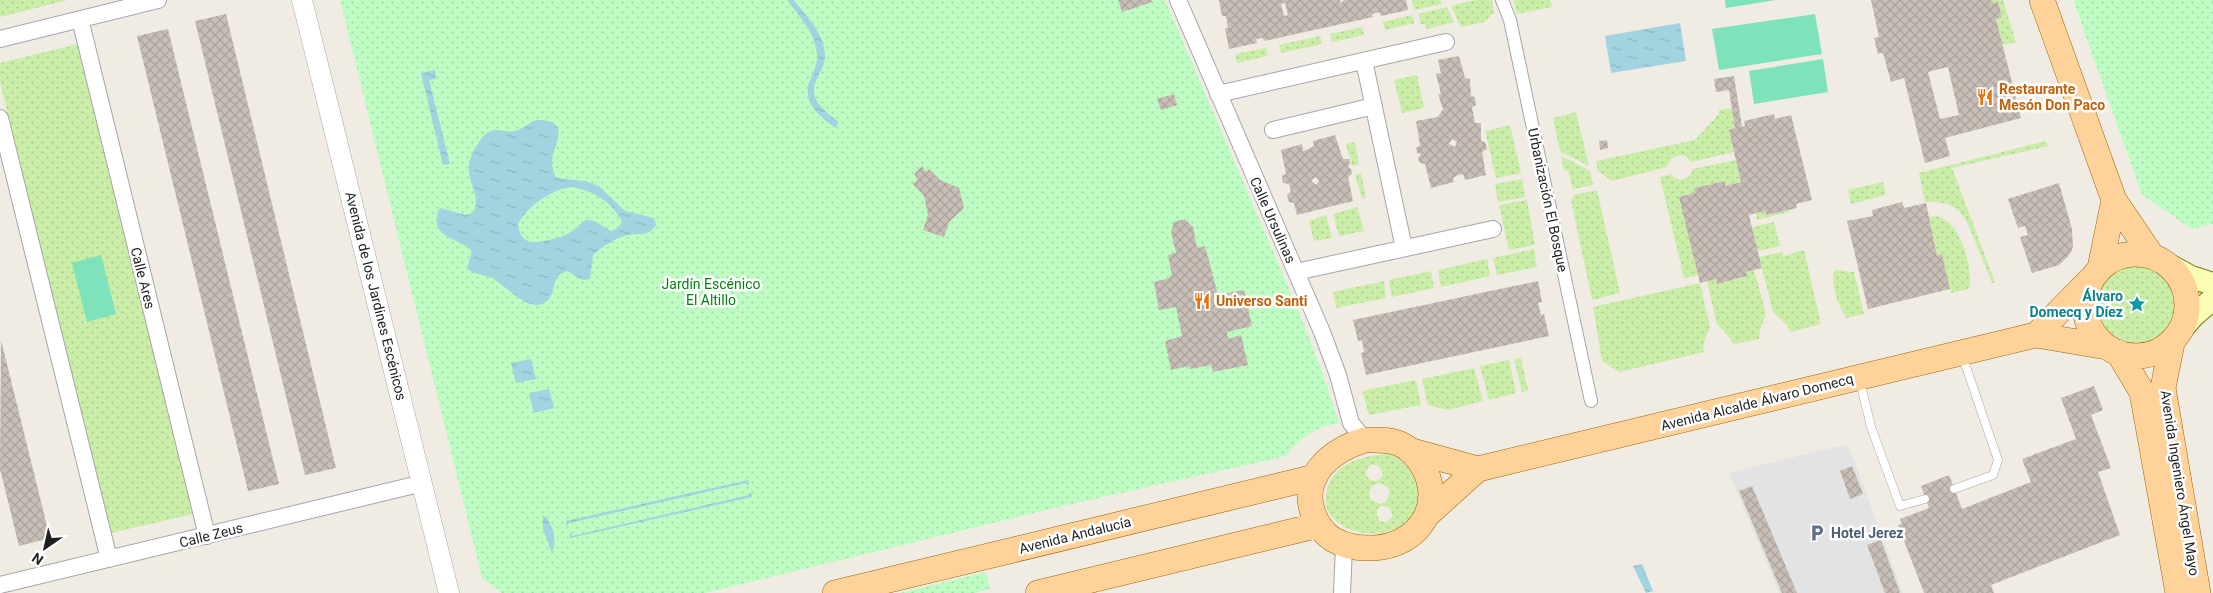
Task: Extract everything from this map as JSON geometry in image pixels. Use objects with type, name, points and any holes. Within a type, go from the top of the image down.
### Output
[{"type":"main road","points":[[2042,0],[2114,200],[2159,260],[2179,276],[2186,292],[2187,308],[2176,337]]},
{"type":"main road","points":[[2114,200],[2094,275],[2086,294],[2085,310],[2090,326],[2113,350],[2132,356],[2146,355],[2176,337],[2194,315],[2213,299]]},
{"type":"main road","points":[[2036,335],[2094,275],[2119,256],[2135,254],[2159,260],[2191,276],[2213,284]]},
{"type":"main road","name":"Avenida Alcalde Álvaro Domecq","points":[[1427,515],[1478,469],[1859,377],[2036,335],[2113,350]]},
{"type":"main road","name":"Avenida Ingeniero Ángel Mayo","points":[[2176,337],[2163,388],[2198,593]]},
{"type":"main road","name":"Avenida Ingeniero Ángel Mayo","points":[[2113,350],[2142,392],[2178,593]]},
{"type":"main road","points":[[1365,440],[1382,440],[1402,444],[1409,450],[1418,458],[1428,474],[1432,495],[1427,515],[1416,532],[1400,542],[1381,547],[1344,546],[1328,536],[1319,525],[1310,503],[1311,484],[1320,468],[1334,454],[1349,445],[1365,440]]},
{"type":"main road","name":"Avenida Alcalde Álvaro Domecq","points":[[1409,450],[1478,469]]},
{"type":"main road","name":"Avenida Andalucía","points":[[835,593],[1315,477]]},
{"type":"main road","points":[[1043,592],[1319,525]]},
{"type":"street","points":[[0,39],[158,0]]},
{"type":"street","name":"Avenida de los Jardines Escénicos","points":[[302,0],[449,593]]},
{"type":"street","name":"Calle Ursulinas","points":[[1178,0],[1296,272],[1338,375],[1352,423],[1365,440]]},
{"type":"street","name":"Urbanización El Bosque","points":[[1502,0],[1510,20],[1591,400]]},
{"type":"street","name":"Calle Ares","points":[[80,19],[207,536]]},
{"type":"street","points":[[1218,94],[1446,42]]},
{"type":"street","points":[[1364,61],[1404,248]]},
{"type":"street","points":[[1273,130],[1374,106]]},
{"type":"street","points":[[0,118],[109,559]]},
{"type":"street","points":[[1296,272],[1493,229]]},
{"type":"street","name":"Calle Zeus","points":[[0,586],[422,484]]},
{"type":"street","points":[[1342,593],[1344,546]]},
{"type":"lane","points":[[1954,489],[1993,475],[1998,460],[1961,353]]},
{"type":"lane","points":[[1859,377],[1871,427],[1900,506],[1926,499]]},
{"type":"green space","points":[[0,0],[68,0],[0,17]]},
{"type":"green space","name":"Jardín Escénico El Altillo","points":[[340,0],[1165,0],[1299,312],[1339,423],[1309,434],[1286,456],[1063,506],[705,593],[502,593],[482,578]]},
{"type":"green space","points":[[1412,0],[1440,0],[1442,4],[1414,10]]},
{"type":"green space","points":[[1475,0],[1492,0],[1494,12],[1485,22],[1461,27],[1451,6]]},
{"type":"green space","points":[[1513,0],[1550,0],[1552,7],[1517,14]]},
{"type":"green space","points":[[1725,0],[1776,0],[1726,8]]},
{"type":"green space","points":[[1991,0],[2003,0],[2016,42],[2003,45],[1996,19],[2002,17],[1998,2],[1992,4]]},
{"type":"green space","points":[[2073,0],[2213,0],[2213,224],[2192,229],[2142,195]]},
{"type":"green space","points":[[1447,7],[1454,22],[1427,29],[1425,24],[1421,25],[1418,14]]},
{"type":"green space","points":[[1815,14],[1822,54],[1719,70],[1712,29]]},
{"type":"green space","points":[[1412,15],[1415,23],[1385,30],[1383,22]]},
{"type":"green space","points":[[1362,27],[1364,35],[1332,42],[1330,34]]},
{"type":"green space","points":[[1320,36],[1322,44],[1281,53],[1279,45]]},
{"type":"green space","points":[[77,44],[193,514],[111,533],[0,82],[0,63]]},
{"type":"green space","points":[[1266,48],[1268,56],[1237,63],[1235,54]]},
{"type":"green space","points":[[1823,59],[1828,92],[1754,104],[1749,71]]},
{"type":"green space","points":[[1417,75],[1424,108],[1402,113],[1394,80]]},
{"type":"green space","points":[[1732,108],[1735,128],[1729,130],[1734,152],[1691,162],[1686,156],[1679,155],[1670,161],[1667,167],[1612,181],[1598,171],[1596,161],[1695,140],[1719,114],[1719,110]]},
{"type":"green space","points":[[1576,112],[1589,166],[1560,151],[1553,118]]},
{"type":"green space","points":[[1510,125],[1521,173],[1496,178],[1485,131]]},
{"type":"green space","points":[[2046,141],[2048,146],[1952,168],[1995,282],[1992,283],[1965,219],[1954,207],[1937,202],[1925,202],[1919,173]]},
{"type":"green space","points":[[1355,142],[1359,165],[1352,166],[1346,144]]},
{"type":"green space","points":[[1561,156],[1590,171],[1593,185],[1573,189],[1568,170],[1564,171]]},
{"type":"green space","points":[[1736,160],[1741,182],[1725,186],[1724,181],[1694,188],[1695,193],[1680,197],[1698,275],[1684,278],[1660,177],[1670,174],[1682,180],[1689,176],[1693,169]]},
{"type":"green space","points":[[1361,173],[1366,198],[1362,199],[1355,175]]},
{"type":"green space","points":[[1522,179],[1525,197],[1498,202],[1495,184]]},
{"type":"green space","points":[[1883,182],[1886,195],[1851,204],[1848,190]]},
{"type":"green space","points":[[1597,190],[1620,293],[1592,300],[1571,200],[1574,195]]},
{"type":"green space","points":[[1527,200],[1535,245],[1509,250],[1499,205]]},
{"type":"green space","points":[[1357,207],[1364,231],[1339,236],[1333,214]]},
{"type":"green space","points":[[1789,210],[1789,212],[1757,220],[1756,214],[1765,211],[1766,215]]},
{"type":"green space","points":[[1326,215],[1332,238],[1314,241],[1309,221]]},
{"type":"green space","points":[[1936,216],[1952,226],[1963,246],[1969,269],[1969,289],[1951,293],[1942,255],[1937,256],[1929,217]]},
{"type":"green space","points":[[1774,222],[1780,246],[1758,251],[1752,227]]},
{"type":"green space","points":[[1534,249],[1537,267],[1497,275],[1493,258]]},
{"type":"green space","points":[[1804,250],[1821,324],[1790,332],[1787,325],[1773,312],[1759,257],[1782,252],[1783,256]]},
{"type":"green space","points":[[101,255],[116,314],[87,322],[72,263]]},
{"type":"green space","points":[[1487,259],[1490,276],[1441,287],[1438,270]]},
{"type":"green space","points":[[2129,265],[2145,265],[2159,271],[2170,282],[2176,296],[2176,312],[2170,326],[2159,337],[2145,343],[2129,343],[2115,337],[2104,326],[2098,312],[2098,296],[2104,282],[2115,271]]},
{"type":"green space","points":[[1754,270],[1766,314],[1759,339],[1734,344],[1717,325],[1707,281],[1716,279],[1718,283],[1746,277],[1746,272]]},
{"type":"green space","points":[[1834,270],[1854,272],[1864,314],[1847,318],[1843,313],[1834,289]]},
{"type":"green space","points":[[1431,271],[1434,288],[1392,297],[1389,280]]},
{"type":"green space","points":[[1384,281],[1386,298],[1336,308],[1333,292]]},
{"type":"green space","points":[[1700,283],[1710,327],[1703,344],[1704,352],[1619,372],[1602,361],[1593,307]]},
{"type":"green space","points":[[1521,358],[1528,390],[1522,392],[1514,359]]},
{"type":"green space","points":[[1509,360],[1516,393],[1489,400],[1480,366]]},
{"type":"green space","points":[[1474,368],[1483,401],[1448,410],[1428,405],[1422,379]]},
{"type":"green space","points":[[1416,380],[1421,405],[1369,415],[1362,391]]},
{"type":"green space","points":[[1389,454],[1409,468],[1414,476],[1419,493],[1417,508],[1409,520],[1397,528],[1381,533],[1365,533],[1349,529],[1330,515],[1326,500],[1328,485],[1333,476],[1349,463],[1368,456]],"holes":[[[1371,465],[1377,465],[1382,470],[1383,475],[1377,481],[1370,480],[1366,475],[1367,469]],[[1379,483],[1388,487],[1390,493],[1386,502],[1380,504],[1371,500],[1369,493],[1372,486]],[[1381,506],[1389,507],[1393,516],[1387,522],[1380,521],[1377,516],[1377,510]]]},
{"type":"green space","points":[[986,572],[990,589],[975,593],[900,593]]},
{"type":"shaded area","name":"Hotel Jerez","points":[[1848,444],[1903,593],[1779,593],[1729,473]]},
{"type":"water","points":[[787,0],[794,0],[814,26],[822,41],[825,60],[814,85],[814,92],[823,108],[839,122],[835,128],[817,113],[809,100],[808,86],[815,69],[817,53],[813,38],[806,25]]},
{"type":"water","points":[[1680,23],[1686,61],[1611,73],[1605,36]]},
{"type":"water","points":[[435,70],[436,79],[429,80],[450,164],[443,165],[421,73]]},
{"type":"water","points":[[536,120],[548,121],[555,124],[558,129],[559,134],[552,162],[556,178],[585,181],[599,186],[625,211],[654,218],[656,225],[649,232],[624,236],[596,252],[593,255],[590,279],[583,280],[567,271],[562,273],[556,280],[549,299],[539,305],[525,302],[492,278],[469,270],[467,268],[472,251],[446,236],[437,225],[440,208],[465,215],[473,213],[476,198],[469,175],[469,167],[478,143],[485,135],[495,130],[517,130]],"holes":[[[573,187],[602,198],[608,203],[622,222],[618,228],[611,231],[595,221],[586,220],[568,234],[560,237],[537,242],[524,239],[519,231],[518,224],[534,205],[549,194],[565,188]]]},
{"type":"water","points":[[531,359],[536,379],[516,383],[511,363]]},
{"type":"water","points":[[549,389],[554,408],[534,413],[529,393]]},
{"type":"water","points":[[748,480],[749,485],[746,483],[569,523],[567,526],[566,521]]},
{"type":"water","points":[[751,493],[752,497],[570,538],[569,534],[571,533],[572,536],[749,495]]},
{"type":"water","points":[[543,515],[547,518],[554,532],[554,548],[552,553],[543,529]]},
{"type":"water","points":[[1642,564],[1653,591],[1646,593],[1633,566]]},
{"type":"building","points":[[1118,0],[1151,0],[1152,2],[1122,12]]},
{"type":"building","points":[[1219,0],[1340,0],[1341,3],[1344,0],[1406,0],[1408,10],[1381,16],[1379,12],[1372,14],[1373,17],[1264,41],[1263,38],[1256,39],[1257,43],[1229,49],[1225,28],[1228,28],[1226,16],[1222,16]],"holes":[[[1285,3],[1288,15],[1284,16],[1281,4]]]},
{"type":"building","points":[[1871,0],[1991,0],[1992,4],[1998,2],[2002,17],[1996,19],[2021,118],[1945,138],[1950,156],[1925,163],[1904,78],[1891,82],[1883,53],[1878,54],[1874,38],[1879,37]],"holes":[[[1948,67],[1959,115],[1940,119],[1928,72]]]},
{"type":"building","points":[[226,14],[336,468],[305,475],[195,21]]},
{"type":"building","points":[[168,29],[279,484],[248,491],[137,36]]},
{"type":"building","points":[[1459,56],[1465,78],[1470,79],[1471,96],[1475,97],[1476,105],[1472,107],[1475,123],[1481,123],[1481,141],[1485,142],[1487,149],[1482,152],[1486,175],[1465,180],[1463,174],[1458,175],[1453,178],[1454,182],[1431,188],[1425,164],[1420,163],[1418,158],[1421,154],[1417,153],[1416,148],[1420,145],[1416,121],[1438,117],[1443,109],[1438,94],[1441,94],[1436,74],[1441,73],[1438,60]],"holes":[[[1452,139],[1457,142],[1455,147],[1449,144]]]},
{"type":"building","points":[[1734,76],[1742,127],[1745,126],[1744,121],[1774,114],[1775,119],[1791,115],[1812,200],[1796,204],[1797,208],[1793,209],[1766,215],[1765,211],[1749,215],[1762,268],[1746,272],[1747,276],[1717,284],[1716,279],[1700,283],[1679,197],[1695,193],[1694,188],[1725,181],[1725,186],[1741,182],[1729,130],[1735,128],[1729,90],[1716,92],[1714,79]]},
{"type":"building","points":[[1174,94],[1177,105],[1161,110],[1157,99]]},
{"type":"building","points":[[1335,135],[1343,159],[1349,159],[1350,164],[1348,167],[1351,169],[1352,174],[1348,177],[1353,201],[1297,215],[1294,203],[1289,202],[1287,195],[1291,191],[1289,184],[1283,183],[1282,176],[1286,174],[1281,150],[1302,144],[1303,151],[1314,146],[1313,141]],"holes":[[[1316,177],[1319,181],[1316,185],[1311,181]]]},
{"type":"building","points":[[1607,140],[1608,148],[1600,150],[1599,141]]},
{"type":"building","points":[[922,166],[926,172],[929,169],[940,180],[959,188],[964,208],[949,222],[944,237],[923,230],[928,215],[924,196],[913,184],[918,179],[914,174]]},
{"type":"building","points":[[2059,183],[2072,229],[2073,247],[2070,254],[2059,265],[2032,273],[2020,237],[2028,235],[2025,226],[2018,228],[2008,199]]},
{"type":"building","points":[[1902,202],[1904,208],[1926,203],[1937,256],[1942,254],[1950,289],[1868,309],[1847,221],[1873,216],[1872,210]]},
{"type":"building","name":"Universo Santi","points":[[1185,219],[1193,227],[1197,248],[1205,246],[1218,295],[1244,290],[1252,326],[1227,332],[1228,339],[1241,335],[1248,365],[1213,372],[1211,365],[1190,369],[1189,366],[1171,370],[1165,341],[1182,336],[1176,307],[1159,310],[1154,282],[1170,278],[1169,276],[1172,275],[1168,255],[1176,253],[1171,232],[1174,222]]},
{"type":"building","points":[[1538,281],[1542,302],[1538,303],[1541,315],[1544,314],[1549,336],[1366,375],[1361,353],[1364,352],[1362,340],[1358,341],[1353,320]]},
{"type":"building","points":[[1,340],[50,538],[19,546],[0,469]]},
{"type":"building","points":[[2094,386],[2103,410],[2091,415],[2111,468],[2098,472],[2120,535],[1991,585],[1994,593],[1924,593],[1898,525],[1902,524],[1900,519],[1929,508],[1921,486],[1949,475],[1962,509],[2031,482],[2022,459],[2076,439],[2061,398]]},
{"type":"building","points":[[1852,466],[1863,494],[1850,499],[1840,471]]},
{"type":"building","points":[[1752,486],[1797,593],[1782,593],[1739,491]]},
{"type":"building","points":[[1881,540],[1900,593],[1885,593],[1867,545]]},
{"type":"place","name":"Restaurante Mesón Don Paco","points":[[1985,97]]},
{"type":"place","name":"Universo Santi","points":[[1202,301]]},
{"type":"place","name":"Álvaro Domecq y Díez","points":[[2137,304]]},
{"type":"place","name":"Hotel Jerez","points":[[1817,533]]}]
